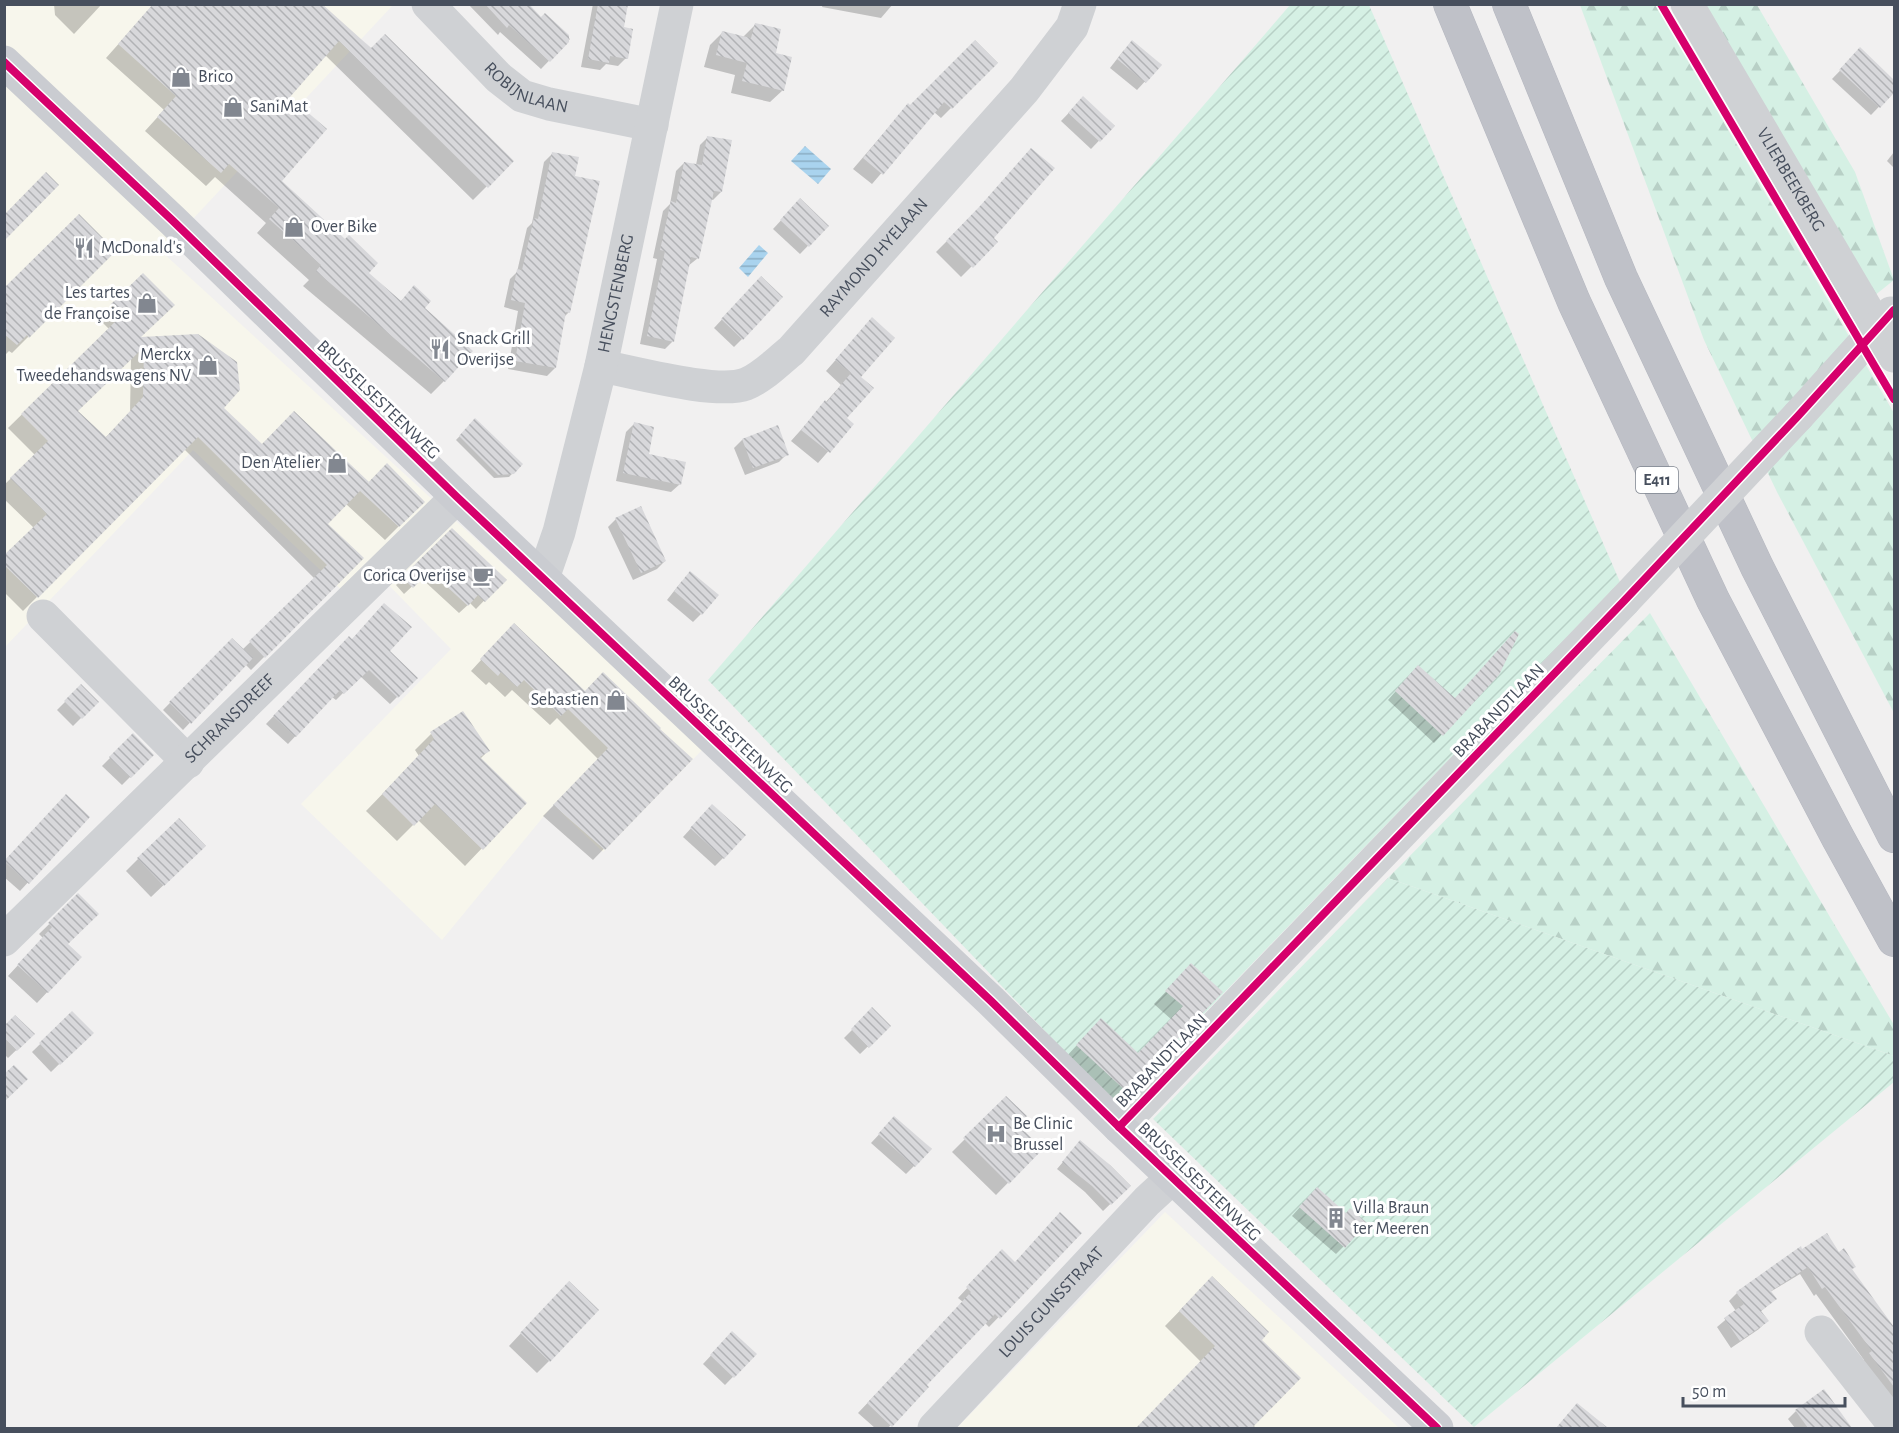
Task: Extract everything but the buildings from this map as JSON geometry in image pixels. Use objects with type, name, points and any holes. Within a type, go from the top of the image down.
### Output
[{"type":"highway","name":"E411","points":[[1450,4],[1574,302],[1713,600],[1894,940]]},
{"type":"highway","points":[[1509,4],[1621,278],[1757,567],[1894,836]]},
{"type":"main road","name":"BRUSSELSESTEENWEG","points":[[4,62],[172,220],[457,497],[991,1001],[1172,1178],[1437,1428]]},
{"type":"street","name":"ROBIJNLAAN","points":[[428,4],[499,78],[522,96],[549,104],[652,125]]},
{"type":"street","name":"HENGSTENBERG","points":[[543,578],[559,532],[601,366],[676,4]]},
{"type":"street","name":"RAYMOND HYELAAN","points":[[601,366],[707,387],[728,388],[747,384],[768,370],[791,351],[1024,90],[1072,27],[1080,4]]},
{"type":"street","name":"VLIERBEEKBERG","points":[[1687,4],[1886,318],[1894,356]]},
{"type":"street","name":"BRABANDTLAAN","points":[[1119,1127],[1624,601],[1798,416],[1886,318]]},
{"type":"street","name":"SCHRANSDREEF","points":[[4,939],[188,762],[457,497]]},
{"type":"street","points":[[43,616],[188,762]]},
{"type":"street","name":"LOUIS GUNSSTRAAT","points":[[934,1428],[1147,1201],[1172,1178]]},
{"type":"street","points":[[1821,1332],[1894,1425]]},
{"type":"shaded area","points":[[5,5],[393,5],[162,252],[704,748],[603,852],[553,805],[442,940],[301,804],[451,649],[376,572],[349,597],[193,450],[5,647]]},
{"type":"shaded area","points":[[1165,1212],[1399,1428],[957,1428]]},
{"type":"green space","points":[[1290,5],[1369,5],[1620,582],[1116,1105],[708,680]]},
{"type":"green space","points":[[1580,5],[1655,5],[1894,413],[1894,713],[1777,492],[1704,340]]},
{"type":"green space","points":[[1701,5],[1757,5],[1855,172],[1894,280],[1874,296]]},
{"type":"green space","points":[[1650,613],[1894,1025],[1894,1056],[1388,878]]},
{"type":"green space","points":[[1388,878],[1894,1056],[1894,1082],[1474,1427],[1153,1119]]},
{"type":"water","points":[[805,146],[831,169],[818,184],[791,161]]},
{"type":"water","points":[[759,245],[768,253],[748,277],[739,268]]},
{"type":"cycle path","points":[[1661,4],[1894,399]]},
{"type":"cycle path","points":[[4,62],[172,220],[457,497],[991,1001],[1119,1127],[1437,1428]]},
{"type":"cycle path","points":[[1119,1127],[1624,601],[1894,310]]},
{"type":"place","name":"Brico","points":[[181,77]]},
{"type":"place","name":"SaniMat","points":[[233,107]]},
{"type":"place","name":"Over Bike","points":[[294,227]]},
{"type":"place","name":"McDonald's","points":[[84,248]]},
{"type":"place","name":"Les tartes de Françoise","points":[[147,303]]},
{"type":"place","name":"Snack Grill Overijse","points":[[440,349]]},
{"type":"place","name":"Merckx Tweedehandswagens NV","points":[[208,365]]},
{"type":"place","name":"Den Atelier","points":[[337,463]]},
{"type":"place","name":"Corica Overijse","points":[[483,576]]},
{"type":"place","name":"Sebastien","points":[[616,700]]},
{"type":"place","name":"Be Clinic Brussel","points":[[996,1134]]},
{"type":"place","name":"Villa Braun ter Meeren","points":[[1336,1218]]}]
